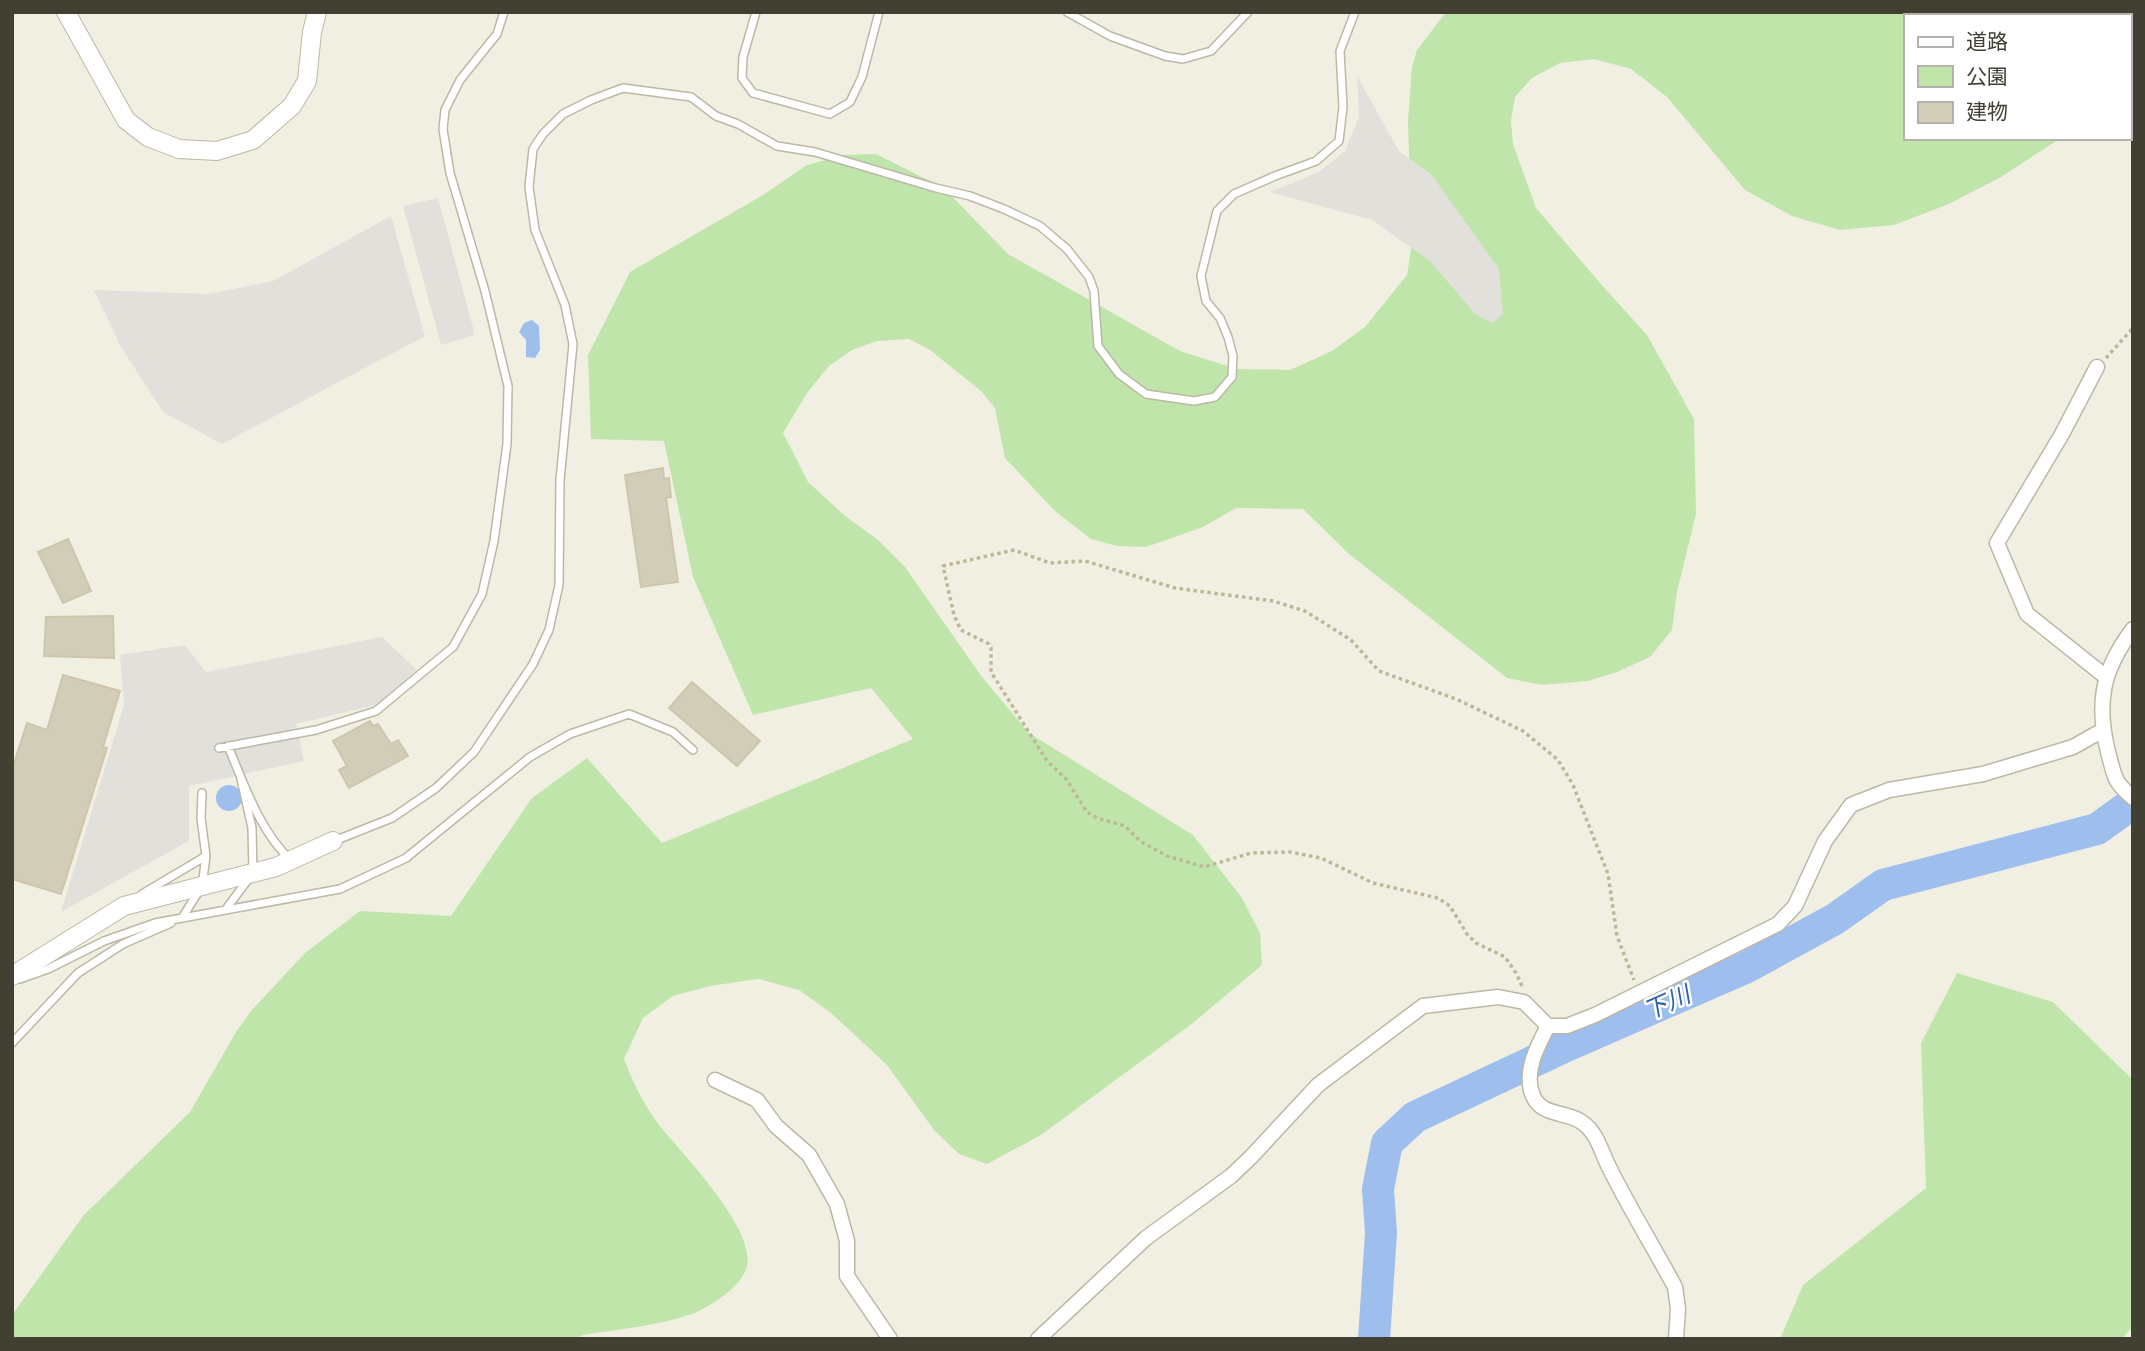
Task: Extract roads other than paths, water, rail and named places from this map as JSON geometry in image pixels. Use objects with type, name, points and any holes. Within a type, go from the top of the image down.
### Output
[{"type":"street","points":[[65,12],[126,120],[148,137],[179,149],[217,151],[253,140],[292,106],[307,81],[317,12]]},
{"type":"street","points":[[2097,367],[2062,434],[1997,543],[2026,614],[2106,677]]},
{"type":"street","points":[[2133,629],[2120,646],[2106,677],[2101,712],[2117,785],[2133,798]]},
{"type":"street","points":[[1038,1339],[1100,1278],[1146,1238],[1231,1176],[1318,1085],[1423,1006],[1498,997],[1524,1002],[1548,1026],[1567,1026],[1643,992],[1778,925],[1795,906],[1825,841],[1851,805],[1889,790],[1983,774],[2073,747],[2103,730]]},
{"type":"street","points":[[12,976],[124,905],[276,867],[333,841]]},
{"type":"street","points":[[1548,1026],[1537,1046],[1528,1081],[1534,1100],[1546,1111],[1583,1122],[1597,1140],[1607,1164],[1675,1287],[1678,1309],[1676,1339]]},
{"type":"street","points":[[715,1080],[757,1100],[776,1126],[809,1155],[837,1204],[847,1241],[848,1276],[890,1339]]},
{"type":"lane","points":[[291,860],[276,847],[223,747],[316,730],[376,711],[453,647],[482,594],[494,541],[507,444],[508,386],[485,292],[450,173],[443,130],[445,110],[460,80],[497,34],[504,12]]},
{"type":"lane","points":[[756,12],[743,57],[741,78],[753,93],[830,114],[850,102],[862,77],[879,12]]},
{"type":"lane","points":[[1068,12],[1110,36],[1183,60],[1211,51],[1248,12]]},
{"type":"lane","points":[[333,841],[391,818],[436,788],[474,752],[533,664],[550,630],[559,585],[560,480],[573,344],[565,306],[535,230],[529,187],[533,149],[543,134],[563,114],[623,88],[691,97],[716,116],[738,124],[777,146],[815,152],[970,196],[1004,209],[1040,226],[1067,249],[1089,277],[1094,291],[1098,346],[1119,374],[1146,394],[1194,401],[1215,397],[1232,377],[1233,356],[1228,337],[1220,318],[1206,301],[1201,276],[1217,211],[1234,194],[1316,161],[1339,141],[1343,107],[1340,51],[1355,12]]},
{"type":"lane","points":[[12,982],[48,970],[104,942],[155,923],[340,889],[406,858],[530,757],[569,734],[629,715],[673,733],[693,750]]},
{"type":"lane","points":[[226,909],[253,873],[252,828],[241,779]]},
{"type":"lane","points":[[12,1043],[79,973],[123,944],[184,917],[202,886],[206,856],[201,818],[202,793]]},
{"type":"lane","points":[[124,905],[206,856]]},
{"type":"water","points":[[532,320],[539,326],[540,350],[535,358],[526,357],[526,340],[519,332],[524,323]]},
{"type":"water","points":[[229,785],[238,789],[242,798],[238,807],[229,811],[220,807],[216,798],[220,789]]},
{"type":"waterway","name":"下川","points":[[1374,1339],[1381,1233],[1378,1189],[1387,1143],[1415,1117],[1566,1046],[1747,967],[1835,919],[1883,885],[2097,829],[2133,803]]}]
